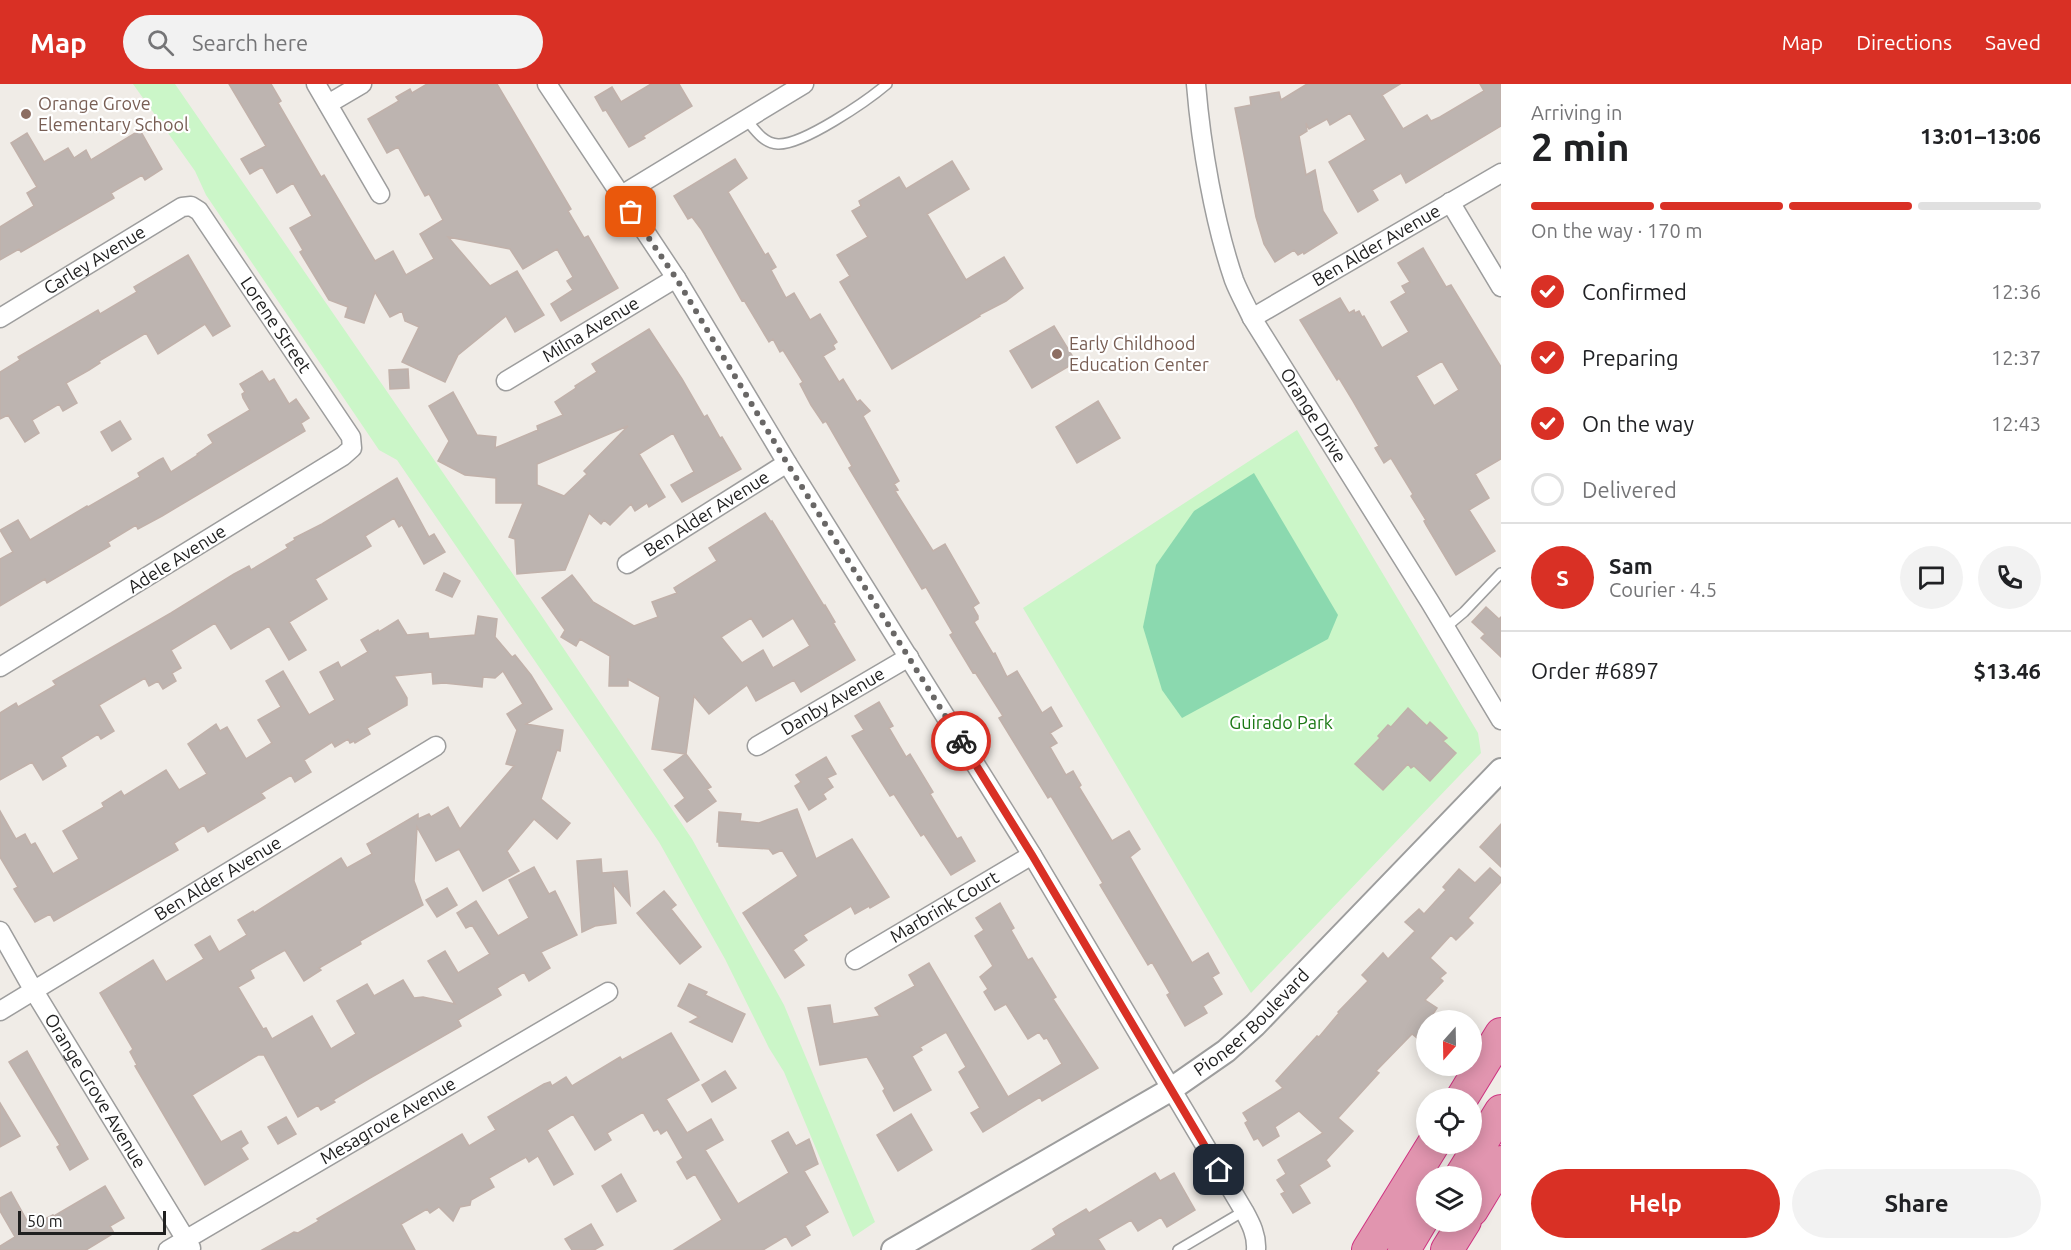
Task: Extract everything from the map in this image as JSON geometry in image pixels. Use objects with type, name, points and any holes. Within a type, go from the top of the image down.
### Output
[{"type":"highway","points":[[1468,1088],[1501,1034]]},
{"type":"highway","points":[[1482,1123],[1501,1091]]},
{"type":"highway","points":[[1467,1166],[1501,1111]]},
{"type":"highway","points":[[1368,1250],[1427,1154]]},
{"type":"highway","points":[[1482,1193],[1501,1162]]},
{"type":"highway","points":[[1404,1250],[1416,1230]]},
{"type":"highway","points":[[1416,1250],[1427,1232]]},
{"type":"highway","points":[[1447,1250],[1458,1232]]},
{"type":"street","points":[[316,84],[380,194]]},
{"type":"street","points":[[328,104],[362,84]]},
{"type":"street","points":[[547,84],[676,278],[787,463],[1032,855],[1244,1211],[1254,1229],[1256,1250]]},
{"type":"street","points":[[620,196],[804,84]]},
{"type":"street","name":"Orange Drive","points":[[1196,84],[1199,119],[1222,236],[1235,280],[1252,318],[1501,720]]},
{"type":"street","name":"Ben Alder Avenue","points":[[1252,318],[1501,173]]},
{"type":"street","points":[[1450,202],[1501,287]]},
{"type":"street","name":"Carley Avenue","points":[[0,318],[182,207],[191,206]]},
{"type":"street","name":"Lorene Street","points":[[191,206],[199,211],[308,371],[351,437],[352,448]]},
{"type":"street","name":"Milna Avenue","points":[[506,381],[676,278]]},
{"type":"street","name":"Adele Avenue","points":[[0,667],[343,456],[352,448]]},
{"type":"street","name":"Ben Alder Avenue","points":[[627,564],[787,463]]},
{"type":"street","name":"Danby Avenue","points":[[757,746],[909,657]]},
{"type":"street","name":"Ben Alder Avenue","points":[[0,1011],[436,746]]},
{"type":"street","name":"Pioneer Boulevard","points":[[893,1250],[1170,1090],[1226,1051],[1255,1025],[1501,770]]},
{"type":"street","name":"Marbrink Court","points":[[855,960],[1032,855]]},
{"type":"street","name":"Orange Grove Avenue","points":[[0,931],[34,991],[189,1245]]},
{"type":"street","name":"Mesagrove Avenue","points":[[168,1250],[189,1245],[608,992]]},
{"type":"lane","points":[[746,119],[762,138],[777,144],[791,142],[853,109],[887,84]]},
{"type":"lane","points":[[1445,628],[1464,612],[1501,573]]},
{"type":"lane","points":[[1178,1250],[1244,1211]]},
{"type":"green space","points":[[133,84],[175,84],[539,612],[692,839],[784,1005],[875,1222],[853,1237],[784,1072],[769,1048],[725,959],[659,842],[397,460],[379,450],[206,195],[195,171]]},
{"type":"green space","name":"Guirado Park","points":[[1297,430],[1478,733],[1481,753],[1251,993],[1023,608]]},
{"type":"green space","points":[[1254,473],[1338,615],[1328,639],[1182,718],[1162,690],[1143,627],[1156,565],[1194,511]]},
{"type":"building","points":[[229,84],[271,84],[281,101],[278,103],[321,177],[324,175],[375,261],[393,251],[406,275],[434,259],[420,234],[443,220],[429,194],[425,196],[398,147],[387,153],[368,119],[399,101],[396,97],[410,89],[412,93],[427,84],[497,84],[571,209],[568,211],[584,238],[588,236],[618,288],[561,321],[551,304],[573,290],[567,281],[573,277],[557,249],[523,269],[510,249],[448,237],[490,286],[517,271],[544,315],[515,332],[506,316],[458,355],[445,382],[402,362],[419,327],[405,321],[402,311],[390,317],[375,292],[364,323],[345,317],[348,307],[329,300],[300,252],[303,250],[290,228],[312,216],[293,183],[277,193],[262,167],[250,174],[241,159],[266,146]]},
{"type":"building","points":[[651,84],[679,84],[692,106],[629,147],[595,97],[612,87],[621,102]]},
{"type":"building","points":[[1307,84],[1400,84],[1382,95],[1403,129],[1427,115],[1431,121],[1440,117],[1484,91],[1480,84],[1501,84],[1501,126],[1406,183],[1401,173],[1372,190],[1378,200],[1358,212],[1329,162],[1366,140],[1350,113],[1330,125],[1327,119],[1309,129],[1306,123],[1307,131],[1299,136],[1306,175],[1315,170],[1323,211],[1337,233],[1304,254],[1303,252],[1298,255],[1294,250],[1275,262],[1264,244],[1256,217],[1235,108],[1251,105],[1250,97],[1279,92],[1281,100]]},
{"type":"building","points":[[140,130],[162,169],[145,180],[142,175],[111,193],[114,198],[21,252],[19,249],[0,260],[0,227],[34,206],[27,193],[37,187],[11,143],[27,133],[44,162],[68,148],[74,158],[86,150],[91,160]]},
{"type":"building","points":[[735,159],[747,178],[728,192],[765,255],[768,253],[776,267],[771,270],[786,298],[794,293],[810,320],[820,314],[837,342],[833,345],[835,349],[823,356],[839,382],[843,379],[857,402],[860,400],[870,411],[863,416],[899,481],[894,484],[898,490],[895,491],[933,551],[945,544],[979,603],[973,607],[978,616],[974,622],[993,654],[995,653],[1007,677],[1017,671],[1042,713],[1051,707],[1062,726],[1050,733],[1057,743],[1050,747],[1066,775],[1073,771],[1081,785],[1079,787],[1112,841],[1129,831],[1140,849],[1130,857],[1192,963],[1208,953],[1219,973],[1212,977],[1222,994],[1203,1006],[1207,1013],[1185,1026],[1152,962],[1148,965],[1100,885],[1103,883],[1051,796],[1048,798],[999,718],[1003,716],[950,635],[953,633],[926,587],[922,589],[849,468],[852,466],[826,421],[823,423],[811,405],[800,384],[803,382],[783,350],[780,352],[773,339],[769,342],[744,300],[742,301],[701,229],[692,217],[688,219],[674,196]]},
{"type":"building","points":[[952,161],[969,189],[927,214],[966,280],[1004,257],[1023,288],[1006,301],[979,315],[892,369],[840,282],[850,276],[837,255],[868,237],[852,211],[861,206],[859,201],[899,177],[906,189]]},
{"type":"building","points":[[1423,248],[1446,287],[1451,285],[1501,367],[1501,459],[1475,474],[1489,498],[1469,510],[1495,551],[1456,575],[1426,525],[1424,521],[1426,520],[1411,496],[1413,494],[1391,458],[1384,463],[1375,448],[1379,446],[1353,401],[1339,378],[1337,380],[1300,320],[1340,298],[1349,313],[1354,310],[1355,313],[1359,311],[1362,317],[1364,316],[1382,348],[1409,332],[1391,302],[1406,293],[1402,286],[1410,282],[1398,263]],"holes":[[[1442,361],[1459,390],[1434,406],[1416,376]]]},
{"type":"building","points":[[188,255],[230,326],[213,336],[205,324],[158,354],[146,333],[66,383],[77,403],[63,411],[59,404],[32,420],[39,433],[25,442],[8,415],[0,419],[0,372],[20,360],[18,357],[98,310],[100,314],[137,292],[134,287]]},
{"type":"building","points":[[1054,326],[1076,362],[1032,388],[1010,351]]},
{"type":"building","points":[[649,329],[704,417],[707,415],[741,469],[682,502],[671,485],[694,472],[673,433],[639,454],[665,497],[649,507],[647,503],[635,511],[631,504],[610,525],[604,520],[601,524],[589,513],[565,570],[517,574],[515,539],[509,537],[523,503],[496,503],[496,478],[465,475],[438,461],[449,441],[429,406],[453,392],[477,435],[496,437],[495,448],[538,430],[537,426],[563,415],[555,402],[597,372],[592,364]],"holes":[[[628,426],[584,471],[587,474],[564,496],[537,485],[537,464]]]},
{"type":"building","points":[[408,369],[409,388],[390,389],[389,370]]},
{"type":"building","points":[[262,371],[269,382],[274,379],[289,404],[296,399],[309,418],[301,423],[305,431],[162,516],[138,529],[136,525],[108,542],[110,546],[47,583],[45,579],[0,606],[0,559],[13,552],[0,530],[18,520],[30,540],[140,477],[138,473],[163,458],[171,472],[213,443],[208,435],[250,410],[243,398],[242,394],[245,392],[240,384]]},
{"type":"building","points":[[1098,401],[1120,438],[1077,463],[1056,427]]},
{"type":"building","points":[[120,421],[131,439],[112,451],[101,432]]},
{"type":"building","points":[[397,478],[429,537],[434,534],[445,552],[424,564],[402,525],[399,527],[394,518],[365,536],[371,546],[315,579],[327,599],[289,622],[306,650],[289,660],[269,626],[231,649],[215,623],[171,650],[181,668],[172,673],[176,681],[163,689],[158,681],[149,686],[145,678],[99,705],[114,731],[101,739],[98,734],[61,757],[66,766],[43,780],[32,762],[0,780],[0,713],[16,703],[18,707],[56,685],[53,681],[234,574],[249,566],[251,570],[288,548],[286,545],[295,540],[294,538],[322,524]]},
{"type":"building","points":[[765,513],[825,605],[855,660],[801,692],[794,680],[756,701],[747,685],[709,714],[694,696],[686,754],[711,787],[707,789],[716,801],[687,822],[675,806],[685,798],[664,770],[685,754],[652,749],[660,697],[628,679],[628,686],[609,686],[610,656],[580,639],[576,646],[561,637],[565,630],[542,598],[572,575],[593,602],[634,626],[658,617],[652,602],[677,593],[674,588],[717,561],[709,548]],"holes":[[[751,618],[763,637],[793,618],[810,646],[773,668],[763,650],[742,663],[721,637]]]},
{"type":"building","points":[[444,573],[460,581],[452,597],[436,590]]},
{"type":"building","points":[[1486,607],[1499,619],[1501,617],[1501,657],[1481,638],[1485,634],[1472,622]]},
{"type":"building","points":[[478,616],[497,619],[495,637],[512,657],[515,655],[531,675],[552,709],[526,724],[563,730],[560,751],[557,750],[541,799],[570,823],[557,839],[534,819],[507,851],[519,871],[483,891],[459,849],[436,861],[417,827],[414,881],[423,905],[360,941],[361,944],[319,968],[321,970],[304,981],[285,950],[250,970],[254,978],[238,987],[263,1029],[266,1028],[272,1039],[312,1016],[331,1049],[356,1034],[337,1001],[367,984],[374,996],[403,980],[414,998],[423,997],[455,1004],[428,961],[445,951],[458,973],[490,954],[472,925],[466,928],[457,913],[476,901],[498,936],[529,918],[509,880],[534,867],[549,894],[555,891],[577,935],[541,952],[550,968],[529,981],[524,972],[497,988],[501,995],[458,1020],[461,1026],[333,1100],[335,1102],[321,1110],[318,1105],[298,1117],[264,1055],[258,1055],[192,1095],[221,1142],[241,1131],[248,1143],[241,1148],[248,1159],[205,1185],[135,1066],[137,1065],[130,1052],[133,1049],[100,993],[153,960],[166,982],[204,959],[195,945],[210,936],[219,952],[247,935],[238,920],[253,911],[254,913],[341,858],[347,868],[372,854],[367,844],[418,814],[418,819],[429,814],[431,817],[448,807],[460,829],[514,766],[506,764],[517,730],[507,714],[523,704],[503,671],[495,678],[483,677],[482,687],[433,684],[432,672],[394,676],[407,698],[407,705],[367,728],[370,734],[355,743],[354,741],[350,743],[348,739],[335,747],[332,742],[304,760],[311,772],[295,782],[291,775],[261,793],[265,798],[208,832],[204,825],[174,843],[178,850],[54,921],[50,914],[35,922],[14,889],[18,887],[0,857],[0,811],[16,839],[25,834],[31,845],[35,843],[53,874],[79,859],[63,831],[104,807],[102,803],[121,791],[124,796],[166,770],[179,790],[207,774],[188,744],[216,724],[220,731],[227,727],[246,759],[272,743],[258,720],[281,707],[266,681],[283,671],[309,715],[335,700],[320,672],[338,662],[341,668],[368,652],[361,640],[378,630],[379,632],[398,620],[407,635],[428,633],[429,639],[475,635]]},
{"type":"building","points":[[879,702],[893,726],[889,728],[906,757],[910,754],[933,792],[930,794],[957,839],[961,837],[975,861],[951,875],[924,834],[921,836],[894,794],[890,796],[852,736],[864,730],[855,716]]},
{"type":"building","points":[[1408,708],[1427,726],[1430,722],[1447,738],[1443,741],[1456,753],[1430,781],[1414,766],[1411,768],[1408,764],[1383,790],[1355,764],[1380,738],[1378,736],[1388,725],[1391,727]]},
{"type":"building","points":[[826,757],[836,774],[827,778],[833,787],[823,794],[826,799],[809,810],[795,786],[801,782],[796,775]]},
{"type":"building","points":[[797,809],[816,859],[852,839],[889,897],[855,914],[851,906],[803,935],[807,940],[793,950],[804,965],[785,978],[743,913],[798,876],[782,850],[773,854],[769,849],[719,846],[717,842],[719,812],[741,814],[740,821],[759,823]]},
{"type":"building","points":[[1501,824],[1501,867],[1480,847]]},
{"type":"building","points":[[601,859],[602,873],[627,871],[630,905],[613,884],[616,923],[595,926],[582,932],[577,861]]},
{"type":"building","points":[[1490,868],[1501,878],[1501,882],[1468,918],[1473,923],[1456,940],[1451,935],[1430,958],[1446,973],[1440,978],[1443,981],[1425,1000],[1437,1008],[1436,1010],[1416,1010],[1416,1037],[1412,1034],[1376,1071],[1379,1073],[1338,1118],[1353,1131],[1326,1160],[1330,1166],[1299,1185],[1310,1203],[1293,1213],[1281,1194],[1285,1192],[1277,1180],[1286,1174],[1278,1160],[1323,1133],[1299,1111],[1275,1127],[1279,1136],[1263,1146],[1258,1138],[1254,1140],[1245,1123],[1248,1121],[1243,1113],[1283,1088],[1276,1081],[1317,1036],[1319,1037],[1338,1012],[1368,981],[1362,975],[1383,953],[1388,959],[1415,931],[1405,922],[1419,909],[1424,914],[1446,890],[1443,887],[1459,869],[1475,883]]},
{"type":"building","points":[[447,888],[457,905],[437,917],[426,900]]},
{"type":"building","points":[[664,891],[676,905],[671,909],[701,947],[680,964],[637,913]]},
{"type":"building","points":[[1000,903],[1014,928],[1011,930],[1028,960],[1032,958],[1056,997],[1053,999],[1098,1068],[1042,1101],[1040,1097],[983,1132],[971,1113],[980,1108],[959,1072],[966,1067],[946,1032],[920,1047],[922,1050],[912,1056],[931,1090],[894,1111],[867,1057],[820,1065],[808,1008],[830,1005],[833,1024],[880,1016],[875,1008],[915,986],[909,975],[929,963],[1008,1097],[1062,1064],[1047,1038],[1044,1039],[1039,1032],[1028,1039],[1006,1004],[995,1010],[984,992],[988,989],[980,977],[993,966],[975,936],[984,930],[976,918]]},
{"type":"building","points":[[689,984],[707,992],[705,995],[745,1014],[732,1042],[690,1022],[699,1017],[678,1006]]},
{"type":"building","points":[[671,1033],[699,1080],[666,1099],[687,1133],[711,1119],[723,1140],[705,1150],[738,1204],[789,1173],[772,1141],[788,1132],[796,1146],[809,1139],[818,1164],[804,1171],[828,1212],[805,1226],[810,1235],[792,1246],[786,1236],[763,1250],[674,1250],[722,1220],[695,1174],[687,1179],[677,1162],[683,1158],[667,1130],[661,1134],[658,1129],[654,1131],[643,1112],[607,1133],[611,1140],[595,1150],[573,1114],[547,1130],[573,1174],[554,1185],[538,1156],[529,1162],[526,1157],[489,1178],[494,1187],[471,1200],[470,1205],[460,1207],[453,1221],[439,1207],[430,1213],[427,1209],[401,1224],[415,1250],[262,1250],[319,1221],[317,1219],[462,1134],[469,1146],[496,1130],[488,1117],[544,1084],[550,1082],[552,1086],[566,1077],[572,1086],[620,1057],[622,1060]]},
{"type":"building","points":[[27,1051],[88,1159],[70,1170],[57,1147],[60,1145],[9,1062]]},
{"type":"building","points":[[725,1071],[736,1088],[712,1102],[702,1085]]},
{"type":"building","points":[[0,1103],[20,1136],[0,1147]]},
{"type":"building","points":[[911,1114],[932,1150],[898,1171],[877,1135]]},
{"type":"building","points":[[286,1117],[296,1134],[278,1144],[268,1127]]},
{"type":"building","points":[[1155,1173],[1160,1181],[1174,1173],[1195,1210],[1167,1227],[1161,1217],[1138,1231],[1131,1220],[1098,1239],[1105,1250],[1032,1250],[1056,1235],[1053,1229],[1059,1225],[1086,1209],[1089,1213]]},
{"type":"building","points":[[621,1174],[636,1201],[617,1212],[602,1186]]},
{"type":"building","points":[[105,1186],[124,1218],[110,1226],[114,1233],[86,1250],[0,1250],[0,1246],[15,1237],[0,1211],[0,1198],[11,1192],[30,1226],[54,1216]]},
{"type":"building","points":[[591,1224],[603,1245],[594,1250],[572,1250],[565,1239]]},
{"type":"way so far","points":[[631,212],[676,278],[787,463],[961,741]]},
{"type":"place","name":"Orange Grove Elementary School","points":[[26,114]]},
{"type":"place","name":"Early Childhood Education Center","points":[[1057,354]]},
{"type":"route","points":[[961,741],[1032,855],[1219,1170]]}]
